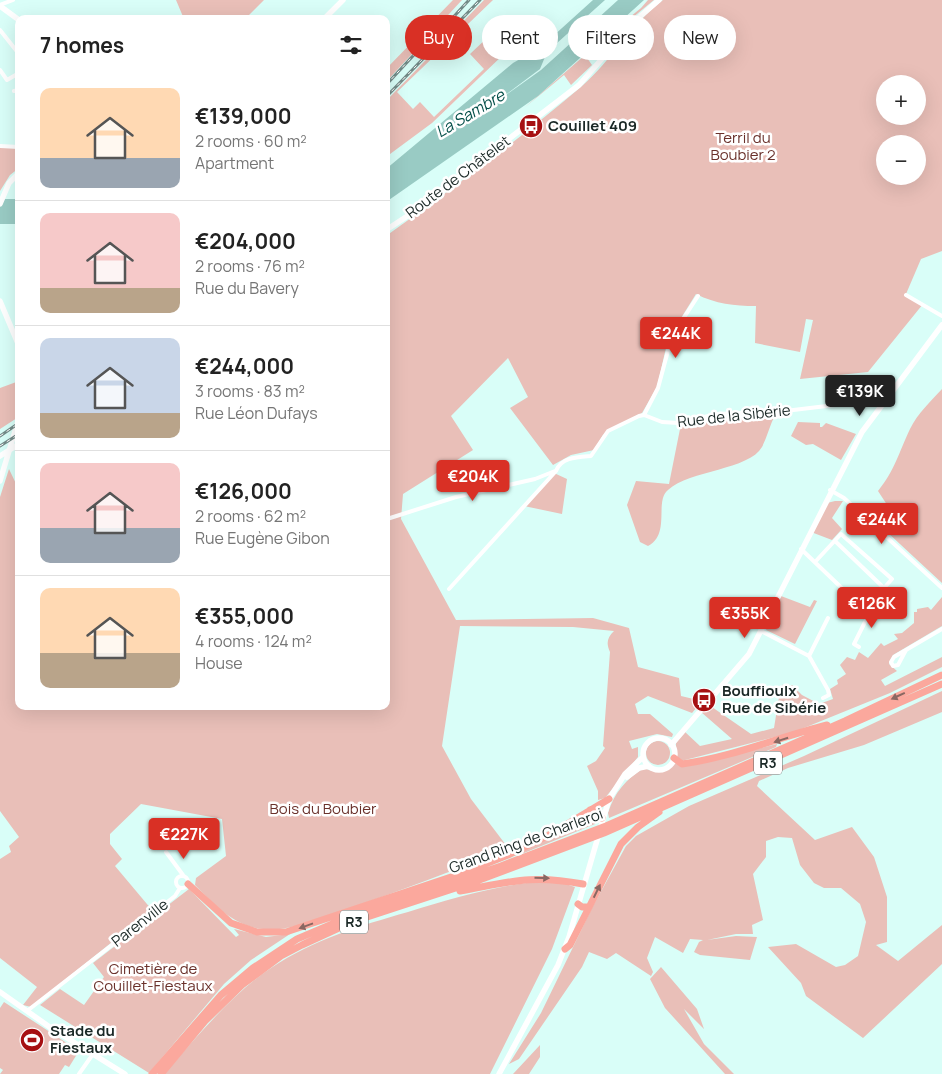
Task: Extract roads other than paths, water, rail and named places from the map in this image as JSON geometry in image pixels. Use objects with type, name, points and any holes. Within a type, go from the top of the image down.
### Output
[{"type":"highway","name":"Grand Ring de Charleroi","points":[[605,830],[942,675]]},
{"type":"highway","name":"Grand Ring de Charleroi","points":[[152,1074],[201,1016],[237,981],[265,959],[297,939],[344,919],[661,810],[942,684]]},
{"type":"highway","points":[[674,758],[682,764],[707,760],[845,721]]},
{"type":"highway","points":[[188,884],[231,923],[257,932],[294,930],[460,874],[508,855],[548,835],[609,799]]},
{"type":"highway","points":[[590,810],[602,818]]},
{"type":"highway","points":[[565,949],[570,945],[621,844],[629,834],[654,818],[661,810]]},
{"type":"highway","name":"Grand Ring de Charleroi","points":[[160,1074],[225,1001],[280,956],[330,931],[445,892],[591,835]]},
{"type":"highway","points":[[445,892],[530,878],[558,879],[583,884]]},
{"type":"highway","points":[[344,919],[368,904]]},
{"type":"highway","points":[[578,904],[589,908]]},
{"type":"street","points":[[0,5],[13,0]]},
{"type":"street","points":[[328,15],[343,0]]},
{"type":"street","name":"Route de Châtelet","points":[[390,227],[412,213],[579,85],[618,43],[636,20],[659,0]]},
{"type":"street","points":[[0,5],[15,17]]},
{"type":"street","points":[[0,30],[15,49]]},
{"type":"street","points":[[0,70],[7,80],[15,75]]},
{"type":"street","points":[[0,146],[15,147]]},
{"type":"street","points":[[0,204],[9,183],[15,177]]},
{"type":"street","points":[[906,295],[942,316]]},
{"type":"street","points":[[449,589],[556,471],[558,465],[566,460],[591,456],[608,432],[644,415],[658,388],[672,336],[698,296]]},
{"type":"street","points":[[0,301],[15,336]]},
{"type":"street","points":[[671,744],[749,654],[830,490],[862,432],[942,325]]},
{"type":"street","name":"Rue de la Sibérie","points":[[644,415],[662,422],[678,423],[717,414],[785,410],[885,399]]},
{"type":"street","points":[[0,481],[15,431]]},
{"type":"street","points":[[0,456],[15,447]]},
{"type":"street","points":[[390,518],[456,497],[535,479],[549,472],[556,471]]},
{"type":"street","points":[[830,490],[844,498],[942,588]]},
{"type":"street","points":[[815,562],[835,541],[842,534],[892,579],[884,588],[835,541]]},
{"type":"street","points":[[801,550],[869,614],[900,611],[903,604]]},
{"type":"street","points":[[858,647],[854,644],[869,614]]},
{"type":"street","points":[[808,656],[828,618]]},
{"type":"street","points":[[906,650],[942,629]]},
{"type":"street","points":[[761,631],[808,656],[828,690],[829,695],[823,698]]},
{"type":"street","points":[[499,1074],[565,949],[609,799],[626,774],[643,757],[644,747],[652,740],[662,739],[671,744],[674,758],[664,769],[656,769],[649,766],[643,757]]},
{"type":"street","points":[[620,783],[639,768],[649,766]]},
{"type":"street","points":[[166,852],[183,875],[188,878],[188,884]]},
{"type":"street","name":"Parenville","points":[[180,888],[176,880],[183,875]]},
{"type":"street","name":"Parenville","points":[[27,1011],[175,896],[180,888],[185,888],[188,884]]},
{"type":"street","points":[[0,992],[125,1074]]},
{"type":"street","points":[[79,1074],[93,1054]]},
{"type":"water","points":[[593,0],[605,0],[588,15],[576,15]]},
{"type":"water","points":[[618,0],[644,0],[627,15],[602,15]]},
{"type":"water","points":[[568,23],[568,33],[558,42],[558,32]]},
{"type":"water","name":"La Sambre","points":[[568,45],[568,60],[578,60],[538,96],[390,199],[390,166],[518,60],[544,60],[540,69],[496,102],[541,70],[552,60],[558,60],[558,55]]},
{"type":"water","points":[[0,199],[15,199],[15,224],[0,224]]},
{"type":"railway","points":[[455,15],[469,0]]},
{"type":"railway","points":[[390,93],[480,0]]},
{"type":"railway","points":[[390,81],[409,60]]},
{"type":"railway","points":[[0,436],[15,426]]},
{"type":"railway","points":[[0,446],[15,437]]},
{"type":"place","name":"Couillet 409","points":[[531,126]]},
{"type":"place","name":"Bouffioulx Rue de Sibérie","points":[[704,700]]},
{"type":"place","name":"Stade du Fiestaux","points":[[32,1040]]},
{"type":"park label","name":"Terril du Boubier 2","points":[[743,146]]},
{"type":"park label","name":"Bois du Boubier","points":[[323,809]]},
{"type":"park label","name":"Cimetière de Couillet-Fiestaux","points":[[153,978]]}]
